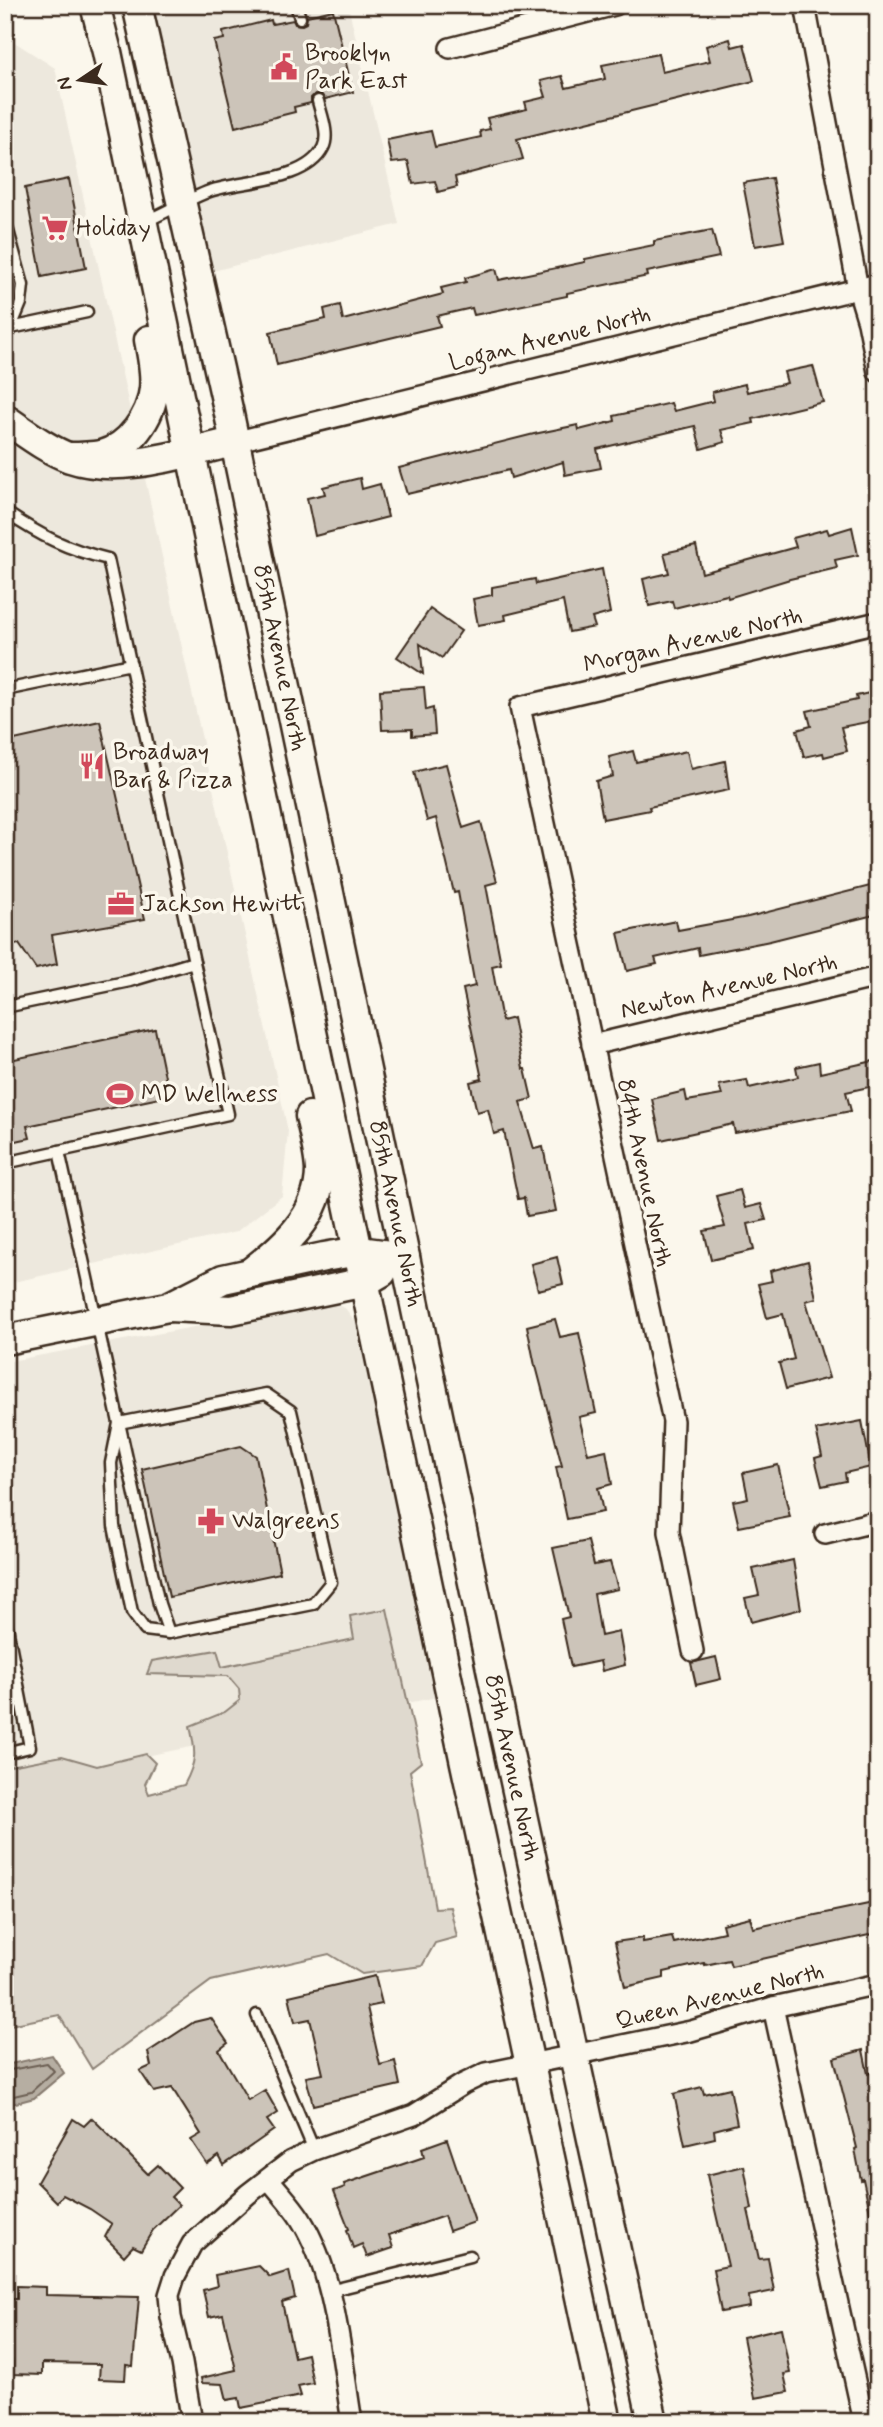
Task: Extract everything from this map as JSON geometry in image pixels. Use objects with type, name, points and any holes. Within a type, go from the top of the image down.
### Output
[{"type":"main road","name":"85th Avenue North","points":[[137,5],[234,442],[573,2057],[653,2422]]},
{"type":"main road","name":"85th Avenue North","points":[[103,7],[142,223],[607,2422]]},
{"type":"main road","points":[[68,457],[86,457],[115,450],[140,425],[155,388],[153,362],[123,223],[130,165]]},
{"type":"main road","points":[[5,419],[68,457],[113,465],[234,442]]},
{"type":"main road","points":[[251,1272],[281,1248],[304,1221],[317,1192],[320,1172],[264,893],[265,810]]},
{"type":"main road","points":[[168,1307],[223,1279],[251,1272],[359,1251],[405,1257]]},
{"type":"main road","points":[[5,1340],[168,1307],[230,1310],[365,1282],[405,1257]]},
{"type":"street","points":[[450,48],[615,5]]},
{"type":"street","points":[[805,5],[858,289],[878,372]]},
{"type":"street","name":"Logan Avenue North","points":[[234,442],[878,284]]},
{"type":"street","name":"Morgan Avenue North","points":[[520,707],[878,622]]},
{"type":"street","name":"84th Avenue North","points":[[520,707],[673,1421],[669,1532],[693,1651]]},
{"type":"street","name":"Newton Avenue North","points":[[592,1045],[878,977]]},
{"type":"street","points":[[825,1534],[878,1521]]},
{"type":"street","name":"Queen Avenue North","points":[[192,2422],[171,2317],[169,2295],[175,2276],[192,2244],[248,2194],[291,2161],[314,2150],[414,2115],[486,2073],[691,2031],[773,2007],[878,1984]]},
{"type":"street","points":[[773,2007],[864,2422]]},
{"type":"street","points":[[269,2179],[299,2217],[317,2252],[330,2291],[352,2422]]},
{"type":"lane","points":[[296,5],[300,18]]},
{"type":"lane","points":[[142,223],[209,191],[286,174],[314,161],[324,148],[326,139],[318,101]]},
{"type":"lane","points":[[5,220],[23,285],[21,303],[5,342]]},
{"type":"lane","points":[[11,328],[86,312]]},
{"type":"lane","points":[[5,512],[46,538],[79,552],[108,559],[228,1114],[5,1163]]},
{"type":"lane","points":[[5,690],[131,664]]},
{"type":"lane","points":[[5,1007],[130,981],[194,962]]},
{"type":"lane","points":[[60,1152],[159,1604],[169,1633]]},
{"type":"lane","points":[[266,1394],[291,1410],[331,1582],[313,1605],[169,1633],[145,1630],[132,1612],[114,1526],[110,1464],[119,1423],[266,1394]]},
{"type":"lane","points":[[5,1617],[30,1747],[5,1753]]},
{"type":"lane","points":[[257,2015],[314,2150]]},
{"type":"lane","points":[[330,2291],[470,2256]]},
{"type":"shaded area","points":[[152,5],[348,5],[399,224],[213,271]]},
{"type":"shaded area","points":[[5,36],[55,68],[288,1131],[282,1196],[236,1232],[5,1284]]},
{"type":"shaded area","points":[[328,1302],[345,1308],[357,1324],[437,1697],[97,1766],[5,1788],[5,1362]]},
{"type":"shaded area","points":[[387,1609],[421,1762],[410,1771],[435,1908],[450,1907],[457,1937],[435,1943],[422,1966],[362,1974],[329,1954],[211,1981],[92,2069],[59,2015],[5,2026],[5,1767],[62,1756],[97,1766],[146,1754],[155,1763],[145,1784],[149,1794],[184,1785],[194,1756],[190,1726],[225,1712],[240,1700],[239,1689],[228,1676],[147,1674],[152,1661],[217,1650],[222,1667],[354,1639],[350,1616]]},
{"type":"water","points":[[52,2055],[64,2073],[34,2098],[8,2105],[5,2114],[5,2065]]},
{"type":"building","name":"Brooklyn Park East","points":[[333,10],[353,92],[325,99],[321,94],[315,94],[311,103],[294,107],[295,112],[235,127],[214,41],[224,39],[223,32],[271,20],[272,24],[293,20],[295,24],[302,25],[306,23],[307,16]]},
{"type":"building","points":[[730,39],[732,47],[744,44],[754,81],[517,139],[523,159],[455,177],[457,187],[438,192],[435,181],[413,184],[408,161],[392,163],[387,140],[431,131],[435,147],[481,137],[480,131],[490,129],[487,118],[527,109],[525,102],[546,97],[541,81],[562,76],[566,88],[605,79],[602,65],[658,54],[662,72],[710,61],[706,46]]},
{"type":"building","points":[[772,178],[784,241],[755,246],[743,183]]},
{"type":"building","name":"Holiday","points":[[69,179],[86,268],[42,277],[25,188]]},
{"type":"building","points":[[712,230],[719,257],[647,272],[648,276],[567,293],[567,296],[474,315],[472,308],[437,316],[440,326],[277,365],[270,332],[326,319],[324,309],[340,305],[343,320],[443,294],[441,288],[466,282],[465,278],[496,269],[499,280],[654,245],[654,241]]},
{"type":"building","points":[[813,366],[823,402],[753,419],[754,423],[721,430],[725,442],[701,449],[695,426],[597,449],[601,468],[565,475],[563,462],[511,478],[509,470],[407,494],[399,468],[534,434],[578,425],[579,430],[615,421],[614,416],[671,403],[674,411],[714,401],[712,392],[745,384],[747,392],[787,383],[784,372]]},
{"type":"building","points":[[360,478],[362,489],[380,484],[388,517],[315,536],[307,498],[325,494],[323,487]]},
{"type":"building","points":[[852,527],[858,555],[835,560],[837,568],[728,598],[727,595],[674,608],[672,601],[649,606],[643,579],[669,573],[664,553],[696,546],[702,573],[796,547],[793,538],[827,529],[829,534]]},
{"type":"building","points":[[602,569],[610,613],[592,618],[595,627],[569,632],[563,601],[505,615],[506,620],[478,625],[473,599],[492,595],[492,587],[535,579],[536,584]]},
{"type":"building","points":[[430,609],[461,631],[442,658],[420,644],[423,674],[397,657]]},
{"type":"building","points":[[424,687],[426,710],[433,708],[435,734],[412,736],[412,729],[382,730],[380,690]]},
{"type":"building","points":[[878,691],[878,720],[841,727],[847,751],[824,757],[823,753],[804,757],[797,730],[811,726],[807,711],[857,700],[856,696]]},
{"type":"building","points":[[100,721],[145,919],[52,935],[57,964],[36,969],[19,944],[5,947],[5,742]]},
{"type":"building","points":[[633,751],[636,762],[687,751],[691,769],[725,761],[729,790],[603,819],[596,781],[613,776],[609,757]]},
{"type":"building","points":[[446,764],[463,828],[481,822],[497,882],[486,885],[501,964],[492,966],[502,1021],[513,1018],[532,1099],[520,1102],[534,1149],[543,1147],[556,1211],[527,1216],[524,1198],[518,1199],[504,1131],[494,1134],[488,1109],[477,1112],[470,1082],[482,1079],[463,989],[475,986],[458,892],[454,893],[436,818],[427,821],[414,772]]},
{"type":"building","points":[[878,884],[878,914],[770,941],[699,955],[698,948],[655,958],[657,964],[627,971],[618,933],[676,921],[678,930],[748,917]]},
{"type":"building","points":[[155,1029],[169,1096],[27,1126],[30,1138],[11,1142],[8,1131],[5,1131],[5,1061]]},
{"type":"building","points":[[878,1060],[878,1085],[846,1092],[851,1111],[735,1133],[733,1124],[661,1140],[652,1099],[685,1091],[687,1101],[722,1095],[719,1085],[747,1080],[749,1088],[798,1077],[796,1067],[819,1062],[820,1073]]},
{"type":"building","points":[[740,1190],[745,1208],[761,1204],[766,1220],[748,1224],[754,1250],[711,1260],[704,1231],[725,1227],[716,1196]]},
{"type":"building","points":[[557,1257],[563,1284],[538,1290],[531,1264]]},
{"type":"building","points":[[808,1261],[816,1298],[806,1301],[829,1378],[786,1389],[779,1363],[794,1359],[783,1314],[767,1318],[758,1284],[772,1281],[770,1271]]},
{"type":"building","points":[[555,1319],[560,1337],[579,1333],[596,1413],[579,1417],[588,1454],[606,1450],[612,1484],[598,1488],[603,1512],[567,1519],[556,1467],[562,1466],[527,1326]]},
{"type":"building","points":[[862,1421],[871,1467],[845,1473],[846,1481],[822,1486],[815,1458],[822,1456],[816,1430]]},
{"type":"building","name":"Walgreens","points":[[241,1446],[256,1456],[280,1573],[169,1597],[142,1469]]},
{"type":"building","points":[[778,1465],[790,1517],[739,1527],[733,1501],[748,1498],[743,1473]]},
{"type":"building","points":[[588,1541],[594,1565],[610,1562],[618,1589],[594,1594],[601,1636],[619,1632],[625,1665],[602,1671],[600,1661],[571,1667],[561,1619],[569,1617],[553,1548]]},
{"type":"building","points":[[793,1560],[801,1609],[751,1622],[745,1598],[759,1595],[753,1569]]},
{"type":"building","points":[[716,1657],[721,1679],[696,1685],[691,1663]]},
{"type":"building","points":[[878,1902],[878,1933],[731,1966],[729,1960],[705,1965],[704,1963],[664,1972],[664,1978],[625,1987],[615,1942],[643,1938],[643,1942],[672,1937],[674,1943],[724,1932],[722,1924],[750,1917],[753,1928]]},
{"type":"building","points":[[375,1976],[382,2004],[367,2007],[380,2065],[395,2061],[400,2085],[313,2105],[306,2077],[323,2074],[310,2019],[295,2022],[289,1996]]},
{"type":"building","points":[[211,2018],[228,2043],[219,2050],[248,2100],[265,2090],[278,2113],[267,2120],[274,2130],[224,2165],[219,2156],[207,2164],[191,2140],[201,2134],[172,2088],[154,2092],[140,2071],[151,2066],[148,2052],[194,2022]]},
{"type":"building","points":[[863,2050],[868,2074],[878,2070],[878,2211],[870,2212],[834,2058]]},
{"type":"building","points":[[702,2087],[704,2094],[730,2088],[737,2124],[714,2130],[715,2138],[685,2145],[674,2094]]},
{"type":"building","points":[[92,2118],[148,2174],[158,2165],[180,2188],[171,2197],[179,2205],[153,2230],[141,2250],[133,2246],[124,2256],[105,2237],[112,2224],[63,2195],[57,2202],[37,2182],[73,2119],[84,2126]]},
{"type":"building","points":[[447,2139],[475,2222],[449,2231],[444,2216],[389,2235],[393,2248],[367,2257],[362,2244],[353,2248],[347,2230],[349,2229],[334,2191],[345,2187],[344,2184],[424,2157],[422,2148]]},
{"type":"building","points":[[744,2166],[752,2209],[748,2210],[759,2259],[768,2258],[774,2291],[749,2296],[750,2307],[721,2312],[713,2269],[728,2266],[707,2175]]},
{"type":"building","points":[[259,2266],[270,2277],[289,2271],[295,2298],[282,2302],[294,2357],[307,2354],[313,2383],[298,2386],[301,2396],[241,2408],[239,2398],[227,2400],[223,2384],[202,2383],[201,2378],[236,2370],[223,2314],[209,2317],[203,2290],[217,2286],[215,2275]]},
{"type":"building","points":[[17,2286],[46,2287],[46,2295],[139,2297],[133,2366],[126,2365],[125,2380],[99,2379],[100,2364],[42,2363],[42,2375],[13,2374],[12,2360],[5,2359],[5,2299],[17,2299]]},
{"type":"building","points":[[781,2328],[790,2373],[784,2374],[788,2392],[755,2398],[743,2337]]},
{"type":"place","name":"Brooklyn Park East","points":[[284,67]]},
{"type":"place","name":"Holiday","points":[[55,228]]},
{"type":"place","name":"Broadway Bar & Pizza","points":[[92,766]]},
{"type":"place","name":"Jackson Hewitt","points":[[121,904]]},
{"type":"place","name":"MD Wellness","points":[[120,1094]]},
{"type":"place","name":"Walgreens","points":[[211,1521]]}]
